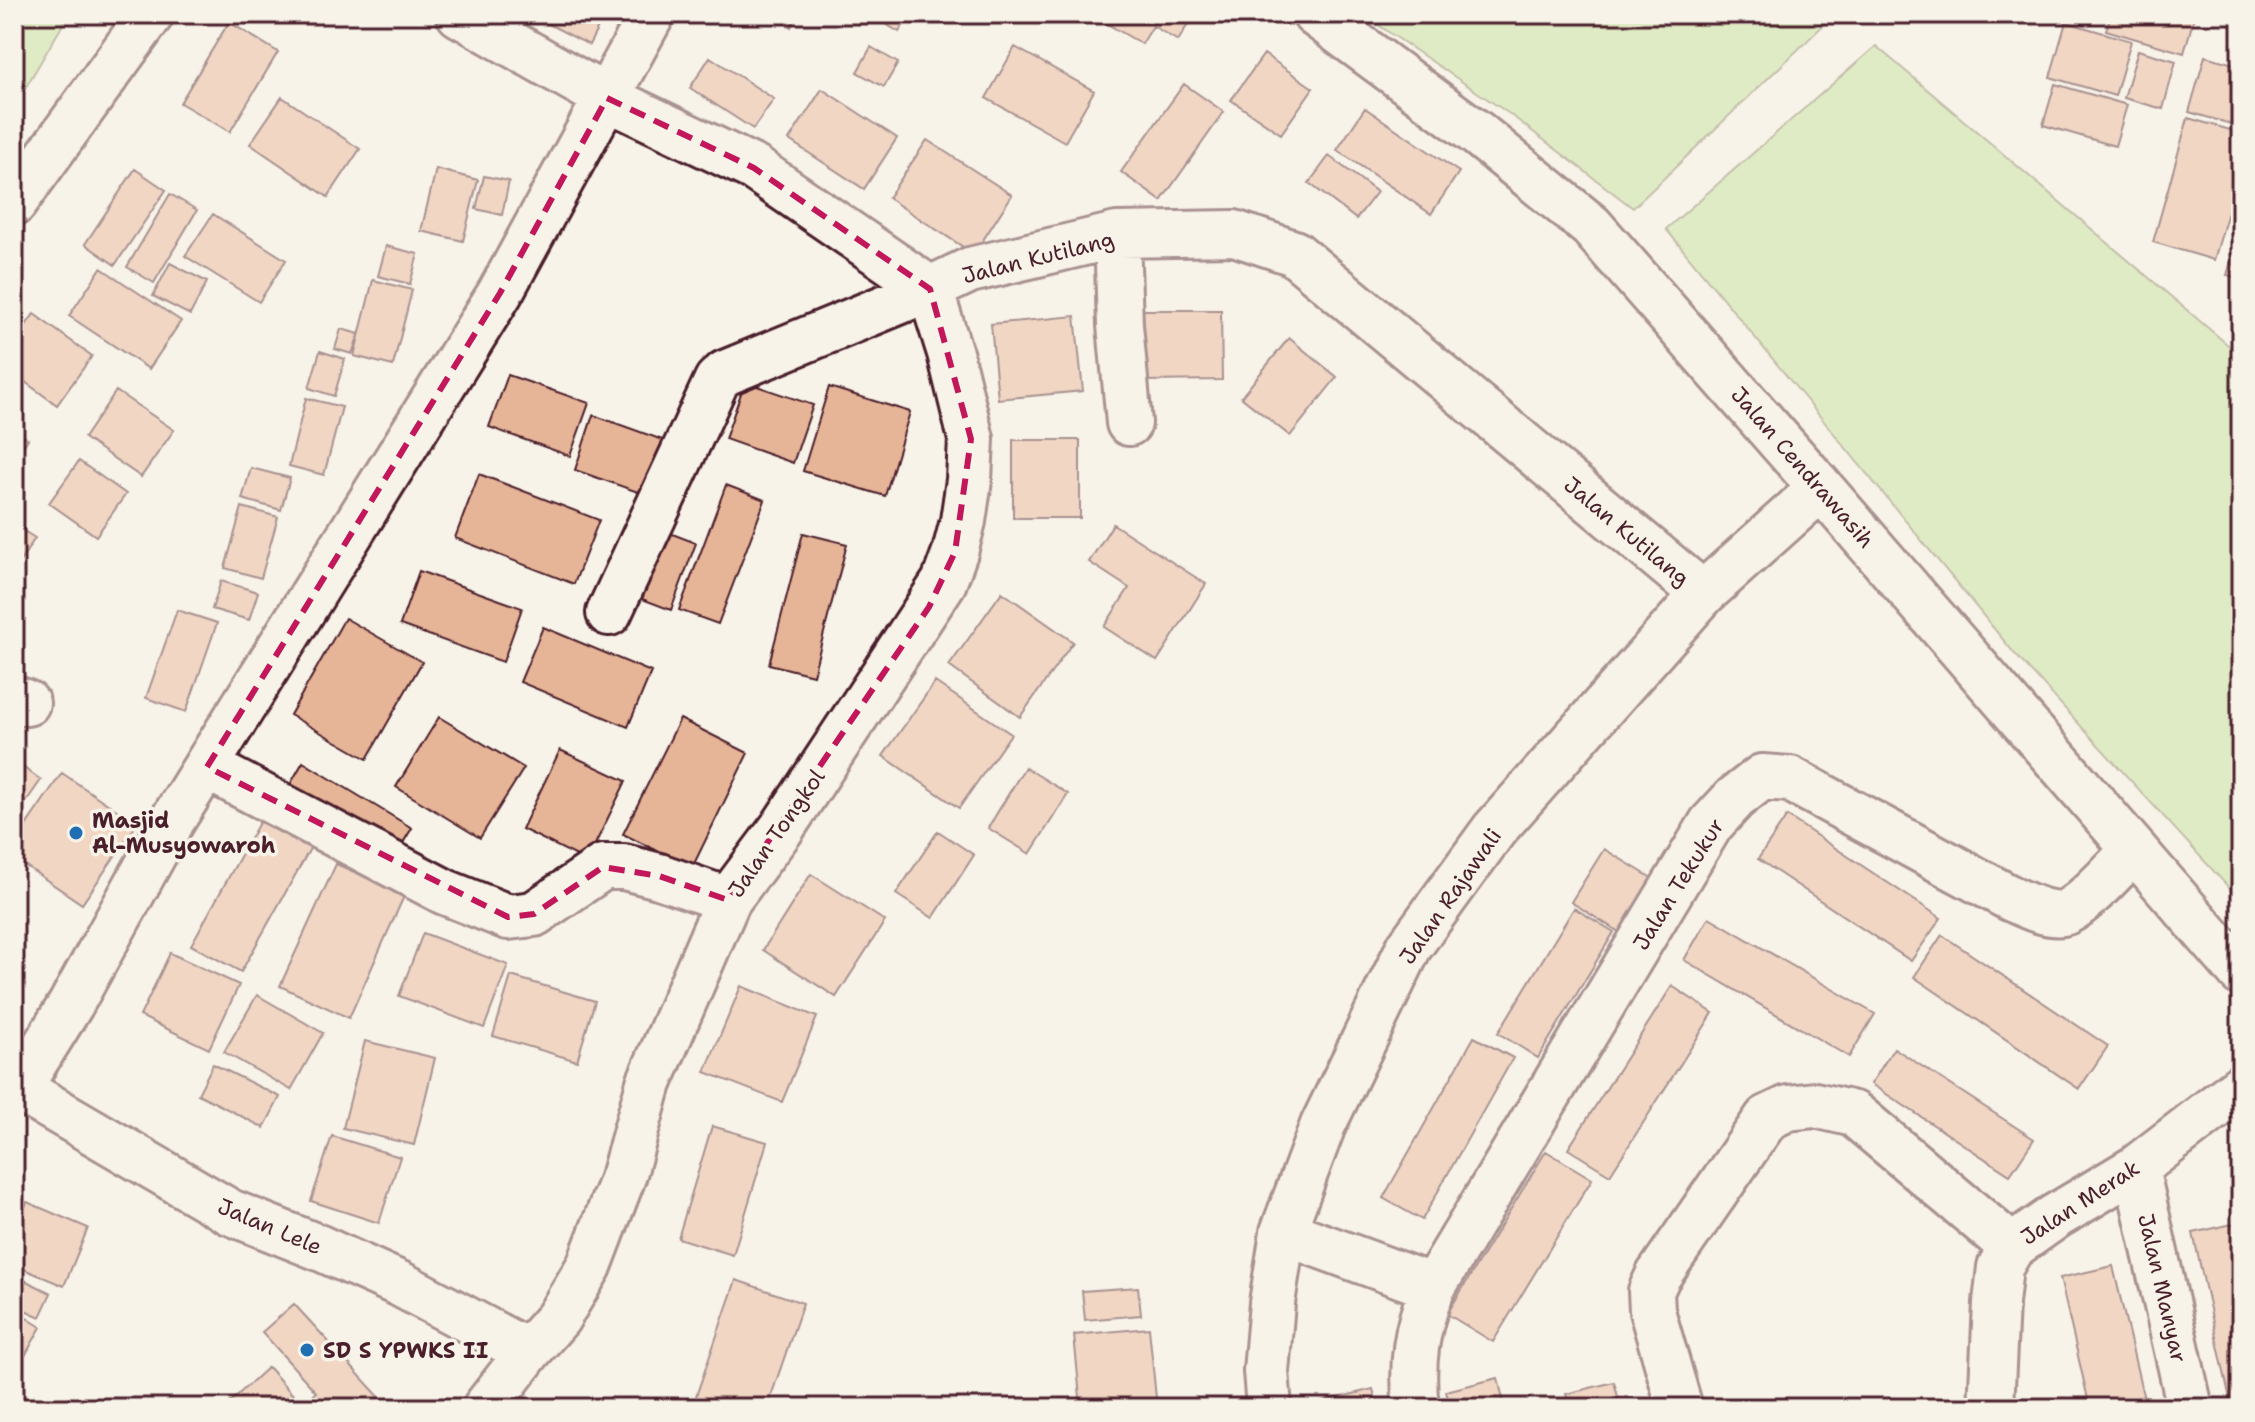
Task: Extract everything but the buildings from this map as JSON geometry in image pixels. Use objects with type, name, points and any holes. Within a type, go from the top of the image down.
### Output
[{"type":"street","points":[[14,203],[151,14]]},
{"type":"street","points":[[459,14],[607,98],[754,168],[930,289]]},
{"type":"street","points":[[16,1092],[71,1004],[172,821],[500,293],[652,14]]},
{"type":"street","name":"Jalan Cendrawasih","points":[[1315,14],[1478,134],[1591,226],[2241,973]]},
{"type":"street","name":"Jalan Kutilang","points":[[609,613],[717,380],[735,368],[970,270],[1117,235],[1234,233],[1294,253],[1703,594]]},
{"type":"street","points":[[1117,235],[1120,325],[1129,423]]},
{"type":"street","name":"Jalan Tongkol","points":[[485,1408],[558,1318],[589,1266],[624,1174],[649,1083],[728,900],[782,828],[944,582],[963,521],[971,439],[950,353],[930,289]]},
{"type":"street","name":"Jalan Rajawali","points":[[1269,1408],[1266,1371],[1283,1232],[1323,1125],[1409,947],[1494,830],[1703,594],[1821,488]]},
{"type":"street","points":[[207,767],[445,892],[508,917],[534,914],[603,867],[624,867],[659,876],[728,900]]},
{"type":"street","name":"Jalan Tekukur","points":[[1416,1408],[1413,1361],[1421,1314],[1433,1287],[1711,824],[1735,798],[1762,777],[1790,779],[2008,897],[2040,911],[2064,913],[2072,908],[2134,850]]},
{"type":"street","name":"Jalan Merak","points":[[1991,1408],[2000,1267],[2012,1247],[2056,1216],[2136,1168],[2241,1087]]},
{"type":"street","name":"Jalan Lele","points":[[16,1092],[230,1212],[400,1284],[528,1352]]},
{"type":"street","points":[[1680,1408],[1652,1311],[1651,1291],[1658,1276],[1767,1118],[1777,1113],[1788,1108],[1815,1105],[1854,1114],[2012,1247]]},
{"type":"street","name":"Jalan Manyar","points":[[2136,1168],[2190,1408]]},
{"type":"street","points":[[1283,1232],[1433,1287]]},
{"type":"highlighted area","points":[[607,98],[754,168],[930,289],[971,439],[955,552],[929,607],[728,900],[659,876],[603,867],[534,914],[508,917],[207,767],[500,293]]},
{"type":"green space","points":[[14,14],[69,14],[14,107]]},
{"type":"green space","points":[[1362,14],[1835,14],[1633,208],[1511,115]]},
{"type":"green space","points":[[1876,46],[2241,356],[2241,901],[2014,653],[1666,229]]},
{"type":"place","name":"Masjid Al-Musyowaroh","points":[[76,833]]},
{"type":"place","name":"SD S YPWKS II","points":[[307,1350]]}]
